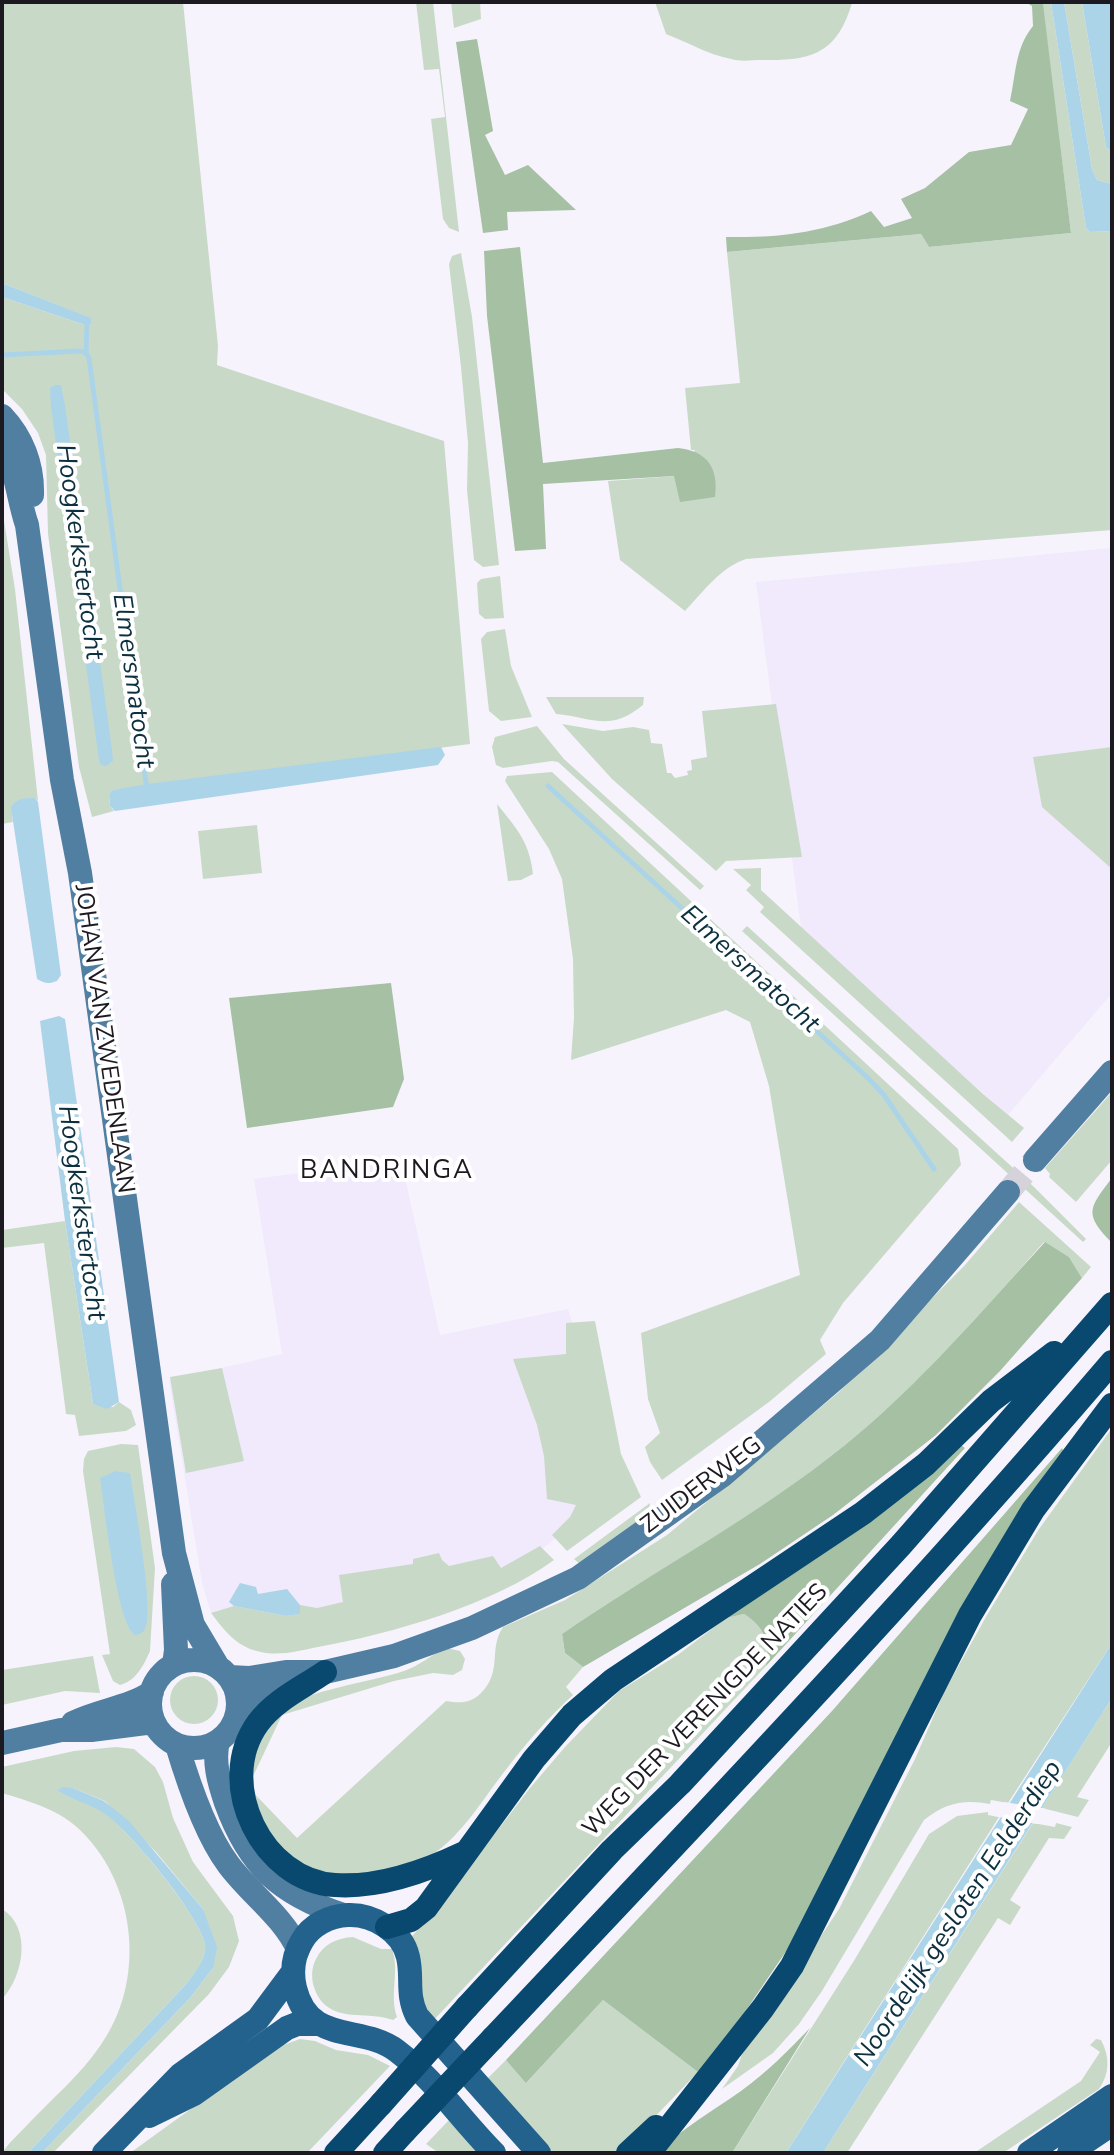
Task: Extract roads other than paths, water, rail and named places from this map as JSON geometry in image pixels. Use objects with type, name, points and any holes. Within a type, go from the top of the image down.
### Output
[{"type":"highway","points":[[387,1927],[411,1920],[423,1911],[534,1759],[593,1696],[716,1609],[863,1513],[926,1464],[991,1401],[1106,1311]]},
{"type":"highway","name":"WEG DER VERENIGDE NATIES","points":[[336,2153],[612,1850],[680,1784],[891,1556],[1106,1311]]},
{"type":"highway","points":[[385,2153],[825,1686],[970,1526],[1112,1362]]},
{"type":"highway","points":[[649,2153],[763,2008],[792,1966],[970,1615],[1033,1510],[1112,1405]]},
{"type":"highway","points":[[325,1672],[265,1714],[243,1752],[240,1772],[242,1795],[253,1824],[266,1845],[296,1873],[336,1886],[403,1877],[469,1850]]},
{"type":"highway","points":[[628,2153],[662,2121],[684,2107]]},
{"type":"main road","name":"JOHAN VAN ZWEDENLAAN","points":[[2,416],[19,438],[31,470],[31,504],[27,525]]},
{"type":"main road","name":"JOHAN VAN ZWEDENLAAN","points":[[2,446],[15,476],[27,525],[62,780],[80,873],[174,1553],[193,1625],[224,1672]]},
{"type":"main road","points":[[1035,1160],[1112,1072]]},
{"type":"main road","name":"ZUIDERWEG","points":[[238,1710],[251,1699],[325,1672],[394,1656],[444,1640],[578,1578],[723,1475],[880,1340],[1008,1192]]},
{"type":"main road","name":"JOHAN VAN ZWEDENLAAN","points":[[174,1553],[174,1665]]},
{"type":"main road","points":[[199,1660],[224,1672],[237,1693],[238,1710],[232,1728],[218,1741],[195,1748],[177,1745],[162,1735],[150,1708],[158,1679],[174,1665],[199,1660]]},
{"type":"main road","name":"ZUIDERWEG","points":[[224,1672],[249,1678],[286,1672],[325,1672]]},
{"type":"main road","points":[[61,1730],[87,1716],[141,1699],[152,1692]]},
{"type":"main road","points":[[2,1743],[61,1730],[155,1724]]},
{"type":"main road","points":[[218,1741],[215,1755],[220,1784],[237,1830],[253,1857],[298,1898],[343,1915]]},
{"type":"main road","points":[[177,1745],[206,1822],[226,1862],[290,1933],[297,1995],[318,2024]]},
{"type":"main road","points":[[104,2153],[180,2075],[258,2019],[295,1960],[305,1935],[326,1919],[343,1915],[364,1916],[387,1927],[405,1948],[409,1959],[411,2001],[417,2016],[539,2153]]},
{"type":"main road","points":[[136,2122],[194,2094],[287,2028],[297,2024],[318,2024],[388,2045],[404,2056],[493,2153]]},
{"type":"main road","points":[[1029,2153],[1112,2096]]},
{"type":"main road","points":[[1069,2153],[1112,2124]]},
{"type":"water","points":[[1051,2],[1064,2],[1092,169],[1097,180],[1112,184],[1112,231],[1090,232],[1086,228]]},
{"type":"water","points":[[1082,2],[1112,2],[1112,152],[1106,147]]},
{"type":"water","points":[[2,283],[91,318],[92,323],[88,326],[2,297]]},
{"type":"water","name":"Hoogkerkstertocht","points":[[61,385],[65,405],[112,750],[113,761],[106,766],[99,761],[51,407],[50,388]]},
{"type":"water","points":[[441,747],[445,755],[438,765],[115,811],[110,806],[109,794],[113,790]]},
{"type":"water","points":[[35,798],[61,975],[57,981],[49,983],[37,979],[11,808],[18,800]]},
{"type":"water","name":"Hoogkerkstertocht","points":[[59,1016],[65,1019],[119,1402],[107,1409],[93,1404],[65,1221],[40,1021]]},
{"type":"water","points":[[115,1471],[130,1473],[143,1554],[147,1618],[144,1631],[135,1635],[128,1626],[117,1588],[100,1478]]},
{"type":"water","points":[[240,1583],[256,1587],[258,1594],[287,1589],[300,1605],[300,1614],[286,1616],[234,1606],[229,1602]]},
{"type":"water","name":"Noordelijk gesloten Eelderdiep","points":[[1112,1643],[1112,1698],[823,2153],[786,2153]]},
{"type":"water","points":[[63,1787],[104,1801],[128,1820],[203,1909],[217,1947],[213,1968],[190,1998],[42,2153],[28,2153],[187,1983],[200,1965],[205,1949],[190,1913],[144,1853],[102,1812],[57,1790]]},
{"type":"waterway","points":[[86,353],[87,322]]},
{"type":"waterway","name":"Elmersmatocht","points":[[2,355],[80,351],[89,358],[147,790]]},
{"type":"waterway","name":"Elmersmatocht","points":[[548,786],[868,1078],[884,1095],[934,1169]]},
{"type":"tunnel","points":[[1008,1192],[1035,1160]]},
{"type":"district","name":"BANDRINGA","points":[[387,1172]]}]
